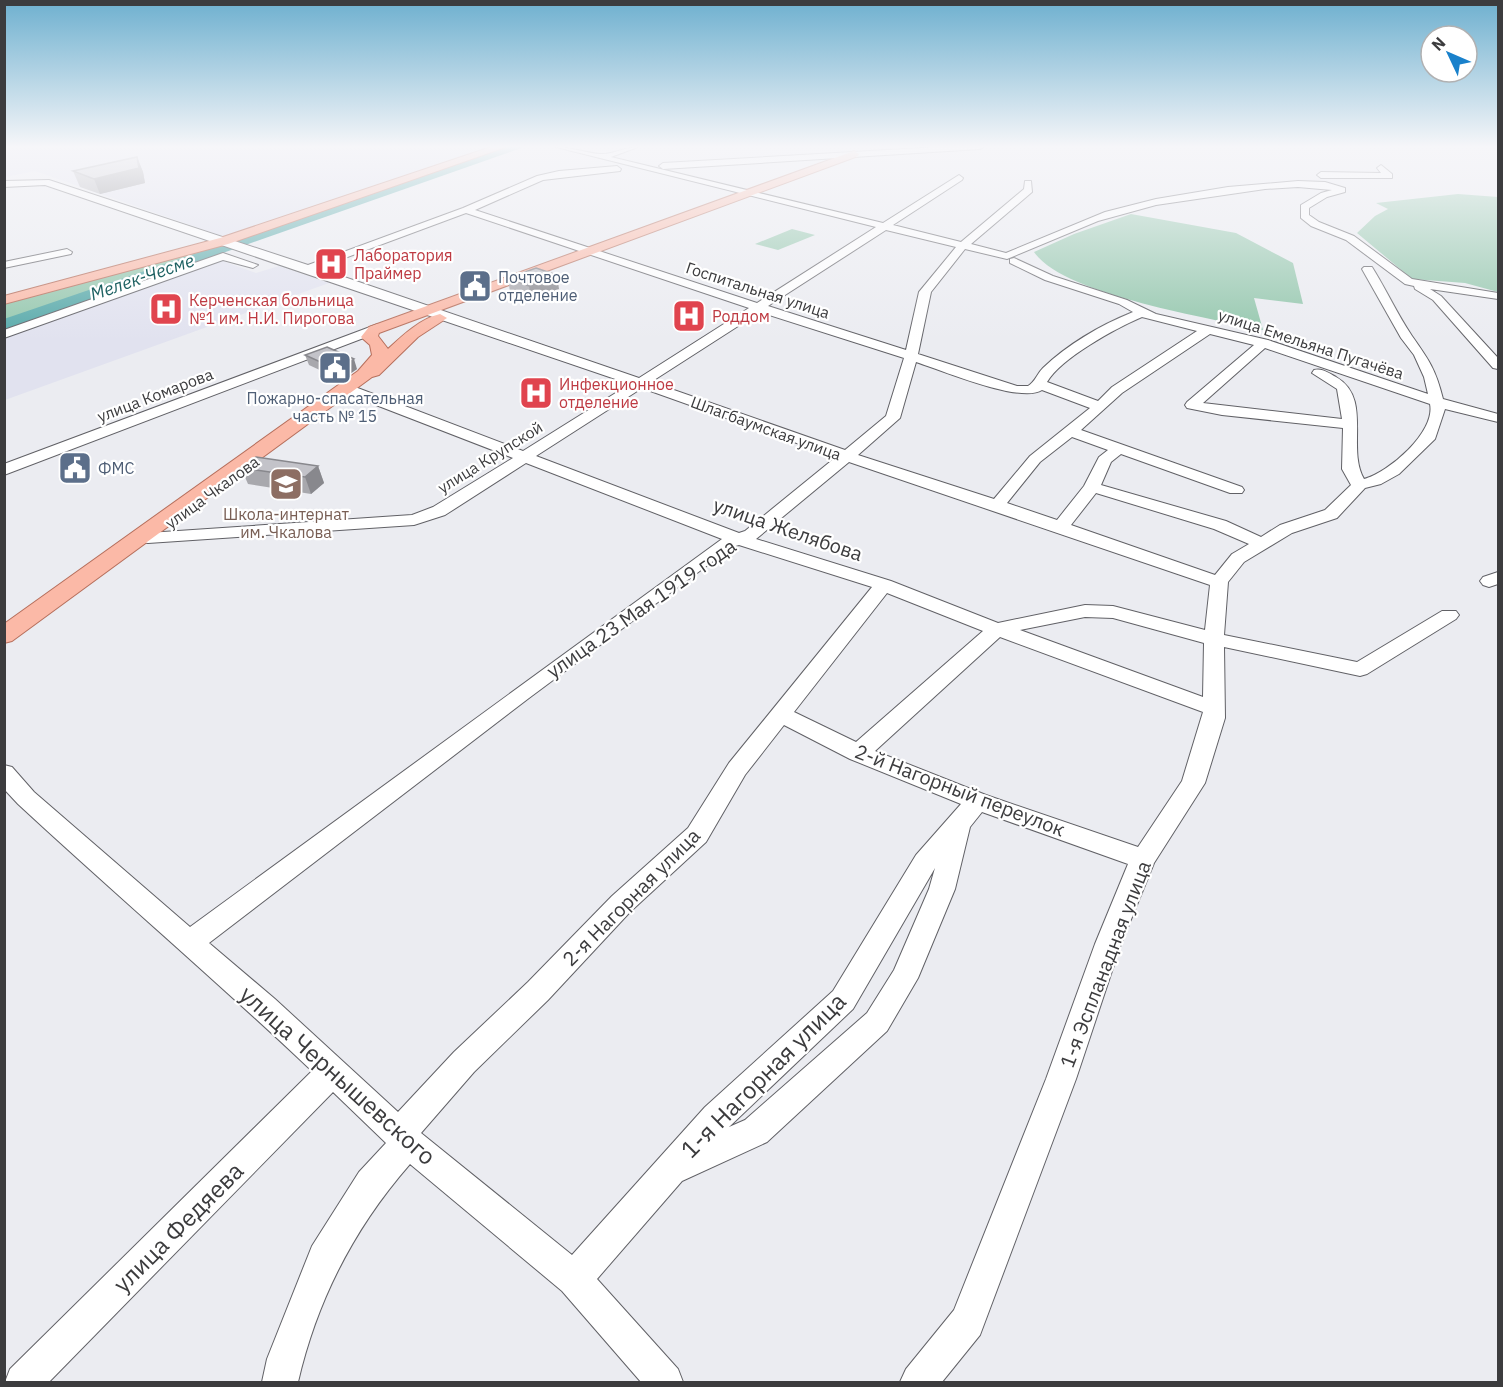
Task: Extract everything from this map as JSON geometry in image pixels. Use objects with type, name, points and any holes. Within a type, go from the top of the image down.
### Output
[{"type":"main road","points":[[4,300],[226,242],[314,212]]},
{"type":"main road","points":[[379,365],[378,334],[397,342],[412,335],[437,313],[707,212]]},
{"type":"main road","name":"улица Комарова","points":[[378,334],[437,313]]},
{"type":"main road","name":"улица Чкалова","points":[[4,643],[348,390],[412,335]]},
{"type":"main road","name":"улица Чкалова","points":[[4,636],[144,539]]},
{"type":"street","name":"Шлагбаумская улица","points":[[132,212],[437,313],[847,456],[1220,582]]},
{"type":"street","points":[[307,269],[461,212]]},
{"type":"street","name":"Госпитальная улица","points":[[471,212],[592,254],[1016,390],[1030,391],[1039,384]]},
{"type":"street","name":"улица Емельяна Пугачёва","points":[[821,212],[1011,258],[1049,278],[1108,296],[1152,317],[1263,343],[1435,401],[1498,418]]},
{"type":"street","name":"улица Крупской","points":[[144,539],[414,520],[439,511],[907,212]]},
{"type":"street","name":"улица 23 Мая 1919 года","points":[[189,943],[726,543],[751,535],[893,418],[911,357],[925,292],[962,246],[1003,212]]},
{"type":"street","points":[[1011,258],[1047,237],[1119,212]]},
{"type":"street","points":[[1304,212],[1304,216],[1315,224],[1350,238],[1392,270],[1437,298],[1498,365]]},
{"type":"street","points":[[4,265],[67,252]]},
{"type":"street","points":[[4,334],[223,256],[267,268]]},
{"type":"street","points":[[249,274],[284,261]]},
{"type":"street","points":[[1220,582],[1238,558],[1286,529],[1331,514],[1346,501],[1359,484],[1375,481],[1393,471],[1430,436],[1438,409],[1431,377],[1420,354],[1407,338],[1368,269]]},
{"type":"street","points":[[1413,283],[1498,296]]},
{"type":"street","points":[[1100,406],[1039,384],[1046,373],[1069,354],[1108,328],[1142,312]]},
{"type":"street","points":[[997,505],[1035,459],[1117,390],[1209,329]]},
{"type":"street","name":"улица Комарова","points":[[4,470],[318,353],[378,334]]},
{"type":"street","points":[[1263,343],[1192,405],[1222,411],[1350,424]]},
{"type":"street","points":[[1284,351],[1342,386],[1350,424],[1350,469],[1359,484]]},
{"type":"street","name":"улица Желябова","points":[[348,390],[739,538],[884,585],[1213,708]]},
{"type":"street","points":[[1070,430],[1236,489]]},
{"type":"street","points":[[1061,527],[1092,487],[1104,460],[1119,448]]},
{"type":"street","points":[[1092,487],[1220,525],[1261,543]]},
{"type":"street","name":"1-я Эспланадная улица","points":[[919,1383],[967,1322],[1061,1079],[1108,944],[1143,859],[1193,783],[1214,718],[1214,639],[1220,582]]},
{"type":"street","name":"2-я Нагорная улица","points":[[280,1383],[285,1359],[324,1258],[370,1184],[404,1137],[464,1062],[538,992],[621,904],[697,835],[737,769],[884,585]]},
{"type":"street","points":[[858,753],[997,629],[1085,611],[1113,612],[1214,639],[1360,669],[1449,615]]},
{"type":"street","name":"2-й Нагорный переулок","points":[[780,714],[858,753],[978,801],[1143,859]]},
{"type":"street","name":"улица Чернышевского","points":[[4,773],[26,798],[265,1008],[404,1137],[574,1279],[665,1383]]},
{"type":"street","name":"1-я Нагорная улица","points":[[574,1279],[716,1118],[843,1000],[925,862],[978,801]]},
{"type":"street","points":[[671,1169],[756,1131],[877,1022],[904,978],[942,889],[959,823]]},
{"type":"street","name":"улица Федяева","points":[[23,1383],[333,1071]]},
{"type":"shaded area","points":[[152,212],[302,212],[231,236],[222,236]]},
{"type":"shaded area","name":"Керченская больница №1 им. Н.И. Пирогова","points":[[214,258],[256,273],[279,266],[329,283],[5,400],[5,335]]},
{"type":"green space","points":[[1383,212],[1498,212],[1498,292],[1465,283],[1412,279],[1357,233]]},
{"type":"green space","points":[[1131,214],[1236,233],[1293,263],[1303,304],[1254,298],[1263,330],[1140,303],[1105,292],[1075,281],[1050,267],[1034,252],[1074,234]]},
{"type":"green space","points":[[792,229],[815,235],[778,250],[755,244]]},
{"type":"green space","points":[[198,251],[204,254],[5,322],[4,303]]},
{"type":"building","points":[[536,268],[557,275],[529,286],[508,278]]},
{"type":"building","points":[[327,347],[354,359],[338,370],[305,355]]},
{"type":"building","points":[[256,457],[318,466],[305,477],[241,468]]},
{"type":"waterway","name":"Мелек-Чесме","points":[[4,325],[331,212]]},
{"type":"place","name":"Лаборатория Праймер","points":[[331,264]]},
{"type":"place","name":"Почтовое отделение","points":[[475,286]]},
{"type":"place","name":"Керченская больница №1 им. Н.И. Пирогова","points":[[166,309]]},
{"type":"place","name":"Роддом","points":[[689,316]]},
{"type":"place","name":"Пожарно-спасательная часть № 15","points":[[335,368]]},
{"type":"place","name":"Инфекционное отделение","points":[[536,393]]},
{"type":"place","name":"ФМС","points":[[75,468]]},
{"type":"place","name":"Школа-интернат им. Чкалова","points":[[286,484]]}]
